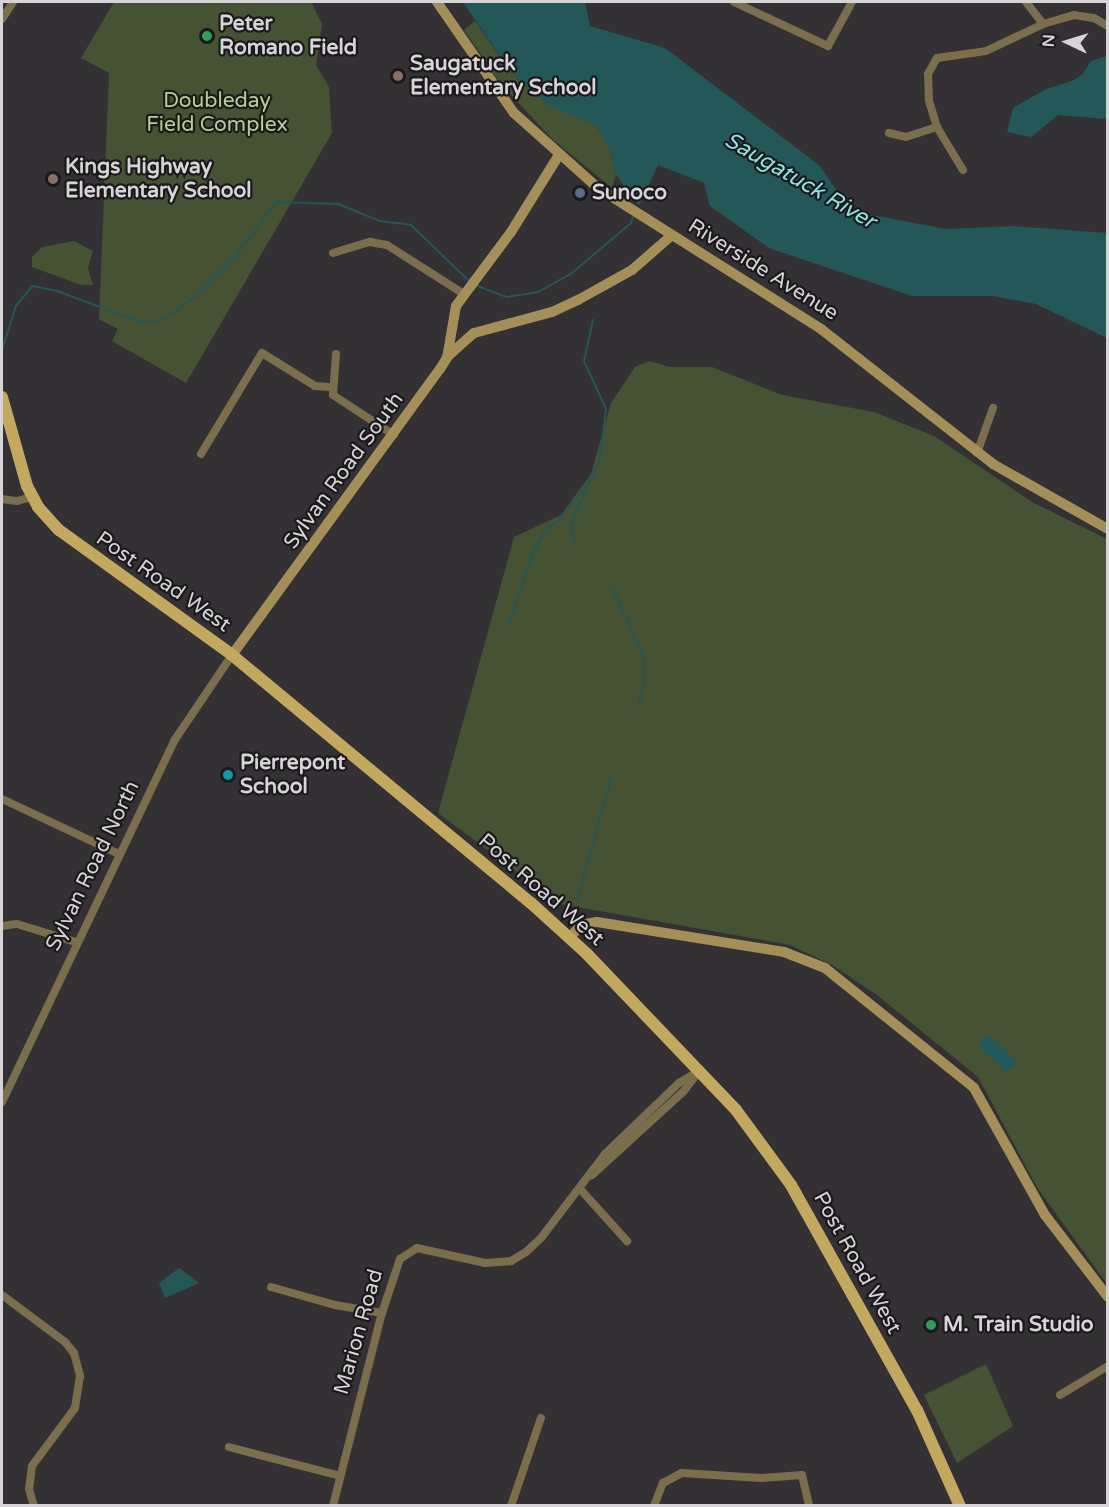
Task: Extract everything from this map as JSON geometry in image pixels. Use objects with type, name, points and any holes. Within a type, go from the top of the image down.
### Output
[{"type":"main road","name":"Post Road West","points":[[2,397],[32,497],[74,543],[232,655],[570,937],[699,1071],[756,1134],[784,1172],[917,1410],[960,1506]]},
{"type":"street","points":[[2,19],[13,2]]},
{"type":"street","name":"Riverside Avenue","points":[[436,2],[501,96],[559,155],[634,213],[821,329],[977,453],[1107,529]]},
{"type":"street","points":[[734,2],[828,46],[852,2]]},
{"type":"street","points":[[1026,2],[1043,24]]},
{"type":"street","points":[[963,170],[937,127],[927,80],[937,58],[987,51],[1043,24],[1074,15],[1094,18],[1107,26]]},
{"type":"street","points":[[889,133],[906,137],[937,127]]},
{"type":"street","name":"Sylvan Road South","points":[[232,655],[394,435],[447,357],[453,312],[515,226],[559,155]]},
{"type":"street","points":[[447,357],[474,333],[571,304],[632,270],[671,236]]},
{"type":"street","points":[[333,253],[356,244],[387,245],[466,291],[457,325],[462,331],[474,333]]},
{"type":"street","points":[[201,454],[262,353],[315,386],[331,387]]},
{"type":"street","points":[[336,354],[331,387],[342,404],[394,435]]},
{"type":"street","points":[[977,453],[993,408]]},
{"type":"street","points":[[2,499],[17,501],[32,497]]},
{"type":"street","name":"Sylvan Road North","points":[[2,1102],[76,942],[182,727],[232,655]]},
{"type":"street","points":[[2,799],[119,854]]},
{"type":"street","points":[[570,937],[581,925],[597,922],[790,953],[825,968],[974,1088],[1045,1215],[1107,1297]]},
{"type":"street","points":[[2,926],[17,924],[76,942]]},
{"type":"street","name":"Marion Road","points":[[333,1506],[395,1266],[407,1252],[417,1248],[485,1263],[511,1261],[541,1238],[592,1174],[684,1091],[699,1071]]},
{"type":"street","points":[[581,1190],[627,1241]]},
{"type":"street","points":[[271,1287],[335,1305],[382,1313]]},
{"type":"street","points":[[2,1295],[65,1342],[74,1353],[80,1376],[75,1408],[32,1466],[29,1489],[34,1506]]},
{"type":"street","points":[[1060,1395],[1107,1366]]},
{"type":"street","points":[[511,1506],[541,1418]]},
{"type":"street","points":[[229,1447],[340,1476]]},
{"type":"street","points":[[654,1506],[663,1483],[682,1473],[761,1478],[802,1475],[809,1506]]},
{"type":"green space","name":"Doubleday Field Complex","points":[[114,2],[311,2],[322,24],[316,65],[329,87],[332,133],[186,383],[112,341],[118,329],[99,319],[109,73],[81,58]]},
{"type":"green space","points":[[475,21],[511,72],[546,103],[597,126],[610,150],[616,175],[612,188],[552,139],[500,83],[464,30]]},
{"type":"green space","points":[[74,241],[93,251],[88,268],[93,285],[81,285],[32,267],[32,257],[42,247]]},
{"type":"green space","points":[[649,361],[670,367],[712,367],[782,395],[874,412],[934,436],[1032,502],[1107,539],[1107,1284],[1038,1189],[978,1077],[877,995],[832,965],[790,945],[560,904],[438,813],[514,537],[561,515],[591,474],[611,403],[635,367]]},
{"type":"green space","points":[[986,1364],[1013,1426],[957,1463],[924,1395]]},
{"type":"water","name":"Saugatuck River","points":[[463,2],[585,2],[590,26],[665,48],[819,165],[851,211],[946,229],[1014,226],[1107,233],[1107,338],[1036,304],[992,296],[912,296],[769,248],[710,206],[704,183],[658,165],[639,206],[616,175],[610,150],[597,126],[546,104],[511,72]]},
{"type":"water","points":[[1107,56],[1107,119],[1058,115],[1031,137],[1007,132],[1013,108],[1046,89],[1072,81],[1082,75],[1091,61]]},
{"type":"water","points":[[989,1034],[1017,1061],[1006,1073],[978,1046]]},
{"type":"water","points":[[179,1268],[199,1283],[165,1298],[159,1283]]},
{"type":"waterway","points":[[3,347],[16,306],[32,286],[57,291],[138,321],[162,320],[196,296],[236,256],[276,202],[338,204],[380,221],[411,225],[470,282]]},
{"type":"waterway","points":[[475,285],[507,297],[538,292],[572,273],[631,223],[633,216]]},
{"type":"waterway","points":[[509,624],[529,563],[544,532],[561,518],[593,476],[600,458],[606,409],[584,361],[593,320]]},
{"type":"waterway","points":[[575,546],[571,525],[586,488]]},
{"type":"waterway","points":[[612,587],[642,652],[645,678],[639,703]]},
{"type":"waterway","points":[[577,901],[612,775]]},
{"type":"place","name":"Peter Romano Field","points":[[207,36]]},
{"type":"place","name":"Saugatuck Elementary School","points":[[398,76]]},
{"type":"place","name":"Kings Highway Elementary School","points":[[53,179]]},
{"type":"place","name":"Sunoco","points":[[580,193]]},
{"type":"place","name":"Pierrepont School","points":[[228,775]]},
{"type":"place","name":"M. Train Studio","points":[[931,1325]]}]
